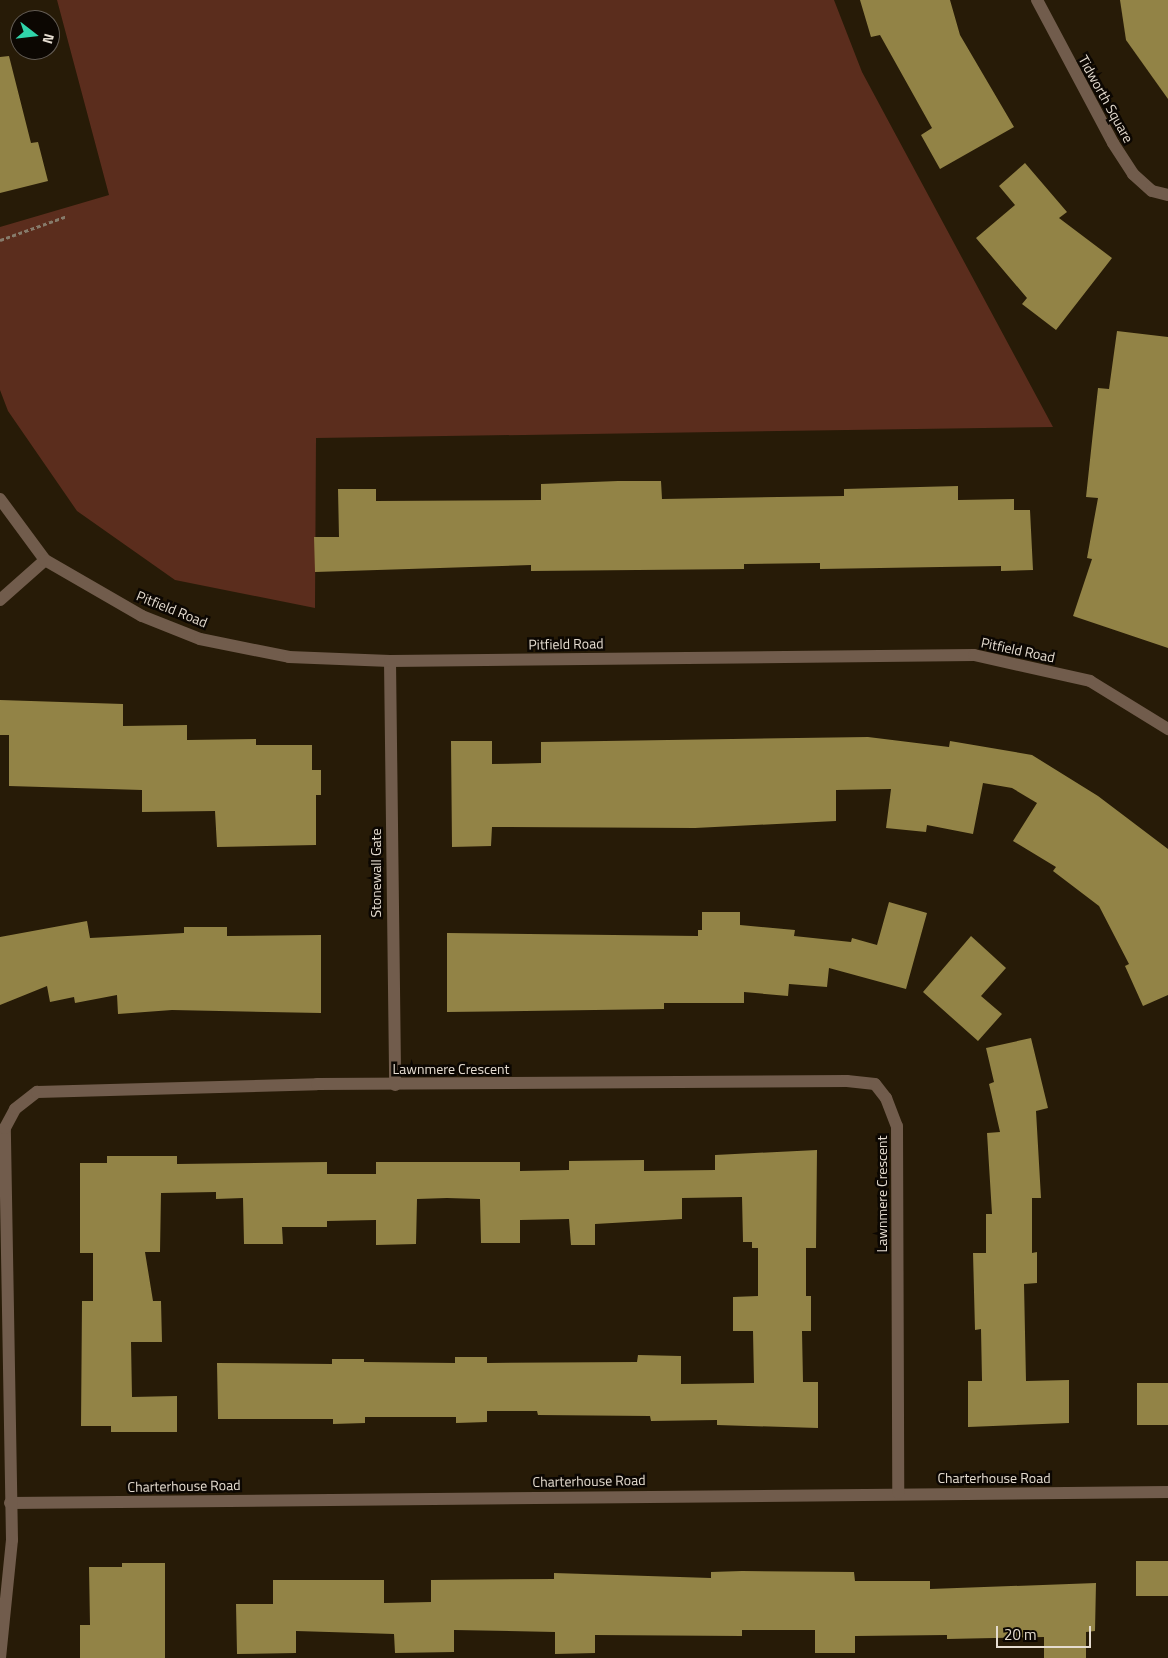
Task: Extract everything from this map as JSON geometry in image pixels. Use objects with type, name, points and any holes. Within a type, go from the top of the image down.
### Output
[{"type":"street","name":"Tidworth Square","points":[[1037,0],[1128,166],[1152,190],[1168,195]]},
{"type":"street","name":"Pitfield Road","points":[[0,499],[44,560],[142,616],[200,639],[304,659],[390,661],[974,655],[1090,681],[1168,729]]},
{"type":"street","points":[[0,600],[44,560]]},
{"type":"street","name":"Stonewall Gate","points":[[390,661],[395,1085]]},
{"type":"street","name":"Lawnmere Crescent","points":[[0,1658],[10,1503],[5,1128],[15,1109],[37,1092],[395,1085],[847,1080],[875,1084],[886,1098],[897,1126],[898,1493]]},
{"type":"street","name":"Charterhouse Road","points":[[10,1503],[898,1493],[1168,1492]]},
{"type":"path","points":[[0,240],[67,216]]},
{"type":"shaded area","points":[[57,0],[834,0],[862,72],[1053,427],[316,438],[315,608],[175,580],[77,511],[8,411],[0,390],[0,227],[109,195]]},
{"type":"building","points":[[860,0],[950,0],[960,35],[1014,127],[940,169],[921,135],[932,128],[880,35],[871,37]]},
{"type":"building","points":[[1120,0],[1168,0],[1168,99],[1126,40]]},
{"type":"building","points":[[9,56],[31,143],[38,142],[48,181],[0,193],[0,57]]},
{"type":"building","points":[[1025,163],[1067,212],[1059,218],[1112,258],[1056,330],[1022,304],[1027,298],[976,238],[1015,205],[999,186]]},
{"type":"building","points":[[1117,331],[1168,337],[1168,648],[1073,616],[1092,559],[1087,558],[1098,498],[1086,497],[1098,388],[1109,389]]},
{"type":"building","points":[[661,481],[662,499],[844,496],[844,489],[958,486],[958,500],[1014,499],[1014,510],[1030,510],[1033,570],[1001,571],[1001,566],[820,569],[820,563],[744,564],[744,569],[531,571],[531,565],[315,572],[314,537],[339,537],[338,489],[376,489],[376,501],[541,500],[541,484]]},
{"type":"building","points":[[0,700],[123,704],[123,726],[187,725],[187,740],[256,739],[256,745],[312,745],[312,770],[321,770],[321,795],[316,795],[316,845],[217,847],[215,811],[142,812],[142,790],[9,786],[9,735],[0,735]]},
{"type":"building","points":[[868,737],[949,747],[950,741],[1032,755],[1098,796],[1168,849],[1168,995],[1143,1006],[1125,966],[1129,964],[1099,906],[1053,871],[1056,867],[1013,841],[1037,803],[1012,788],[983,783],[973,834],[927,825],[926,832],[886,828],[891,789],[836,790],[836,821],[695,828],[492,827],[491,846],[452,847],[451,741],[492,741],[492,764],[541,763],[541,742]]},
{"type":"building","points":[[889,902],[927,913],[906,989],[829,968],[827,987],[789,984],[788,996],[744,992],[744,1003],[664,1003],[664,1009],[447,1012],[447,933],[698,936],[698,930],[702,930],[702,912],[740,912],[740,925],[795,930],[794,936],[851,942],[852,938],[877,945]]},
{"type":"building","points":[[87,921],[90,938],[184,933],[184,927],[227,927],[227,936],[321,935],[321,1013],[172,1010],[118,1014],[117,995],[75,1003],[74,997],[50,1002],[47,986],[0,1005],[0,937]]},
{"type":"building","points":[[971,936],[1006,968],[981,996],[1002,1014],[978,1041],[923,992]]},
{"type":"building","points":[[1031,1038],[1048,1108],[1036,1111],[1041,1198],[1032,1198],[1032,1253],[1037,1252],[1037,1283],[1024,1284],[1026,1381],[1069,1380],[1069,1423],[968,1427],[968,1381],[982,1381],[981,1329],[975,1330],[973,1253],[986,1253],[986,1214],[992,1214],[987,1133],[1000,1132],[989,1084],[994,1082],[986,1048]]},
{"type":"building","points":[[817,1150],[816,1248],[806,1248],[806,1296],[811,1296],[811,1331],[802,1331],[803,1382],[818,1382],[818,1428],[717,1425],[717,1420],[651,1421],[650,1416],[538,1415],[537,1411],[487,1411],[487,1422],[456,1423],[456,1417],[365,1417],[365,1423],[333,1424],[333,1419],[218,1419],[217,1363],[332,1364],[332,1359],[364,1359],[364,1362],[455,1363],[455,1357],[487,1357],[487,1363],[637,1362],[638,1355],[681,1356],[681,1384],[754,1383],[753,1331],[733,1331],[733,1297],[758,1296],[758,1248],[752,1248],[752,1242],[743,1242],[742,1197],[682,1198],[682,1219],[595,1224],[595,1245],[571,1245],[569,1219],[520,1220],[520,1243],[481,1243],[480,1199],[447,1198],[417,1199],[416,1244],[376,1245],[376,1220],[327,1221],[327,1227],[282,1227],[283,1244],[244,1244],[243,1198],[216,1199],[216,1192],[161,1193],[160,1252],[145,1252],[153,1301],[161,1301],[162,1342],[131,1342],[132,1397],[177,1396],[177,1432],[111,1432],[111,1426],[81,1426],[82,1301],[93,1301],[93,1253],[80,1253],[80,1163],[107,1163],[107,1156],[177,1156],[177,1164],[327,1162],[327,1174],[376,1174],[376,1162],[520,1162],[520,1171],[569,1170],[569,1161],[644,1160],[644,1171],[715,1170],[715,1155]]},
{"type":"building","points":[[1137,1383],[1168,1383],[1168,1425],[1137,1425]]},
{"type":"building","points":[[1136,1561],[1168,1561],[1168,1596],[1136,1596]]},
{"type":"building","points":[[122,1563],[165,1563],[165,1658],[80,1658],[80,1625],[90,1625],[89,1567],[122,1567]]},
{"type":"building","points":[[711,1572],[854,1572],[855,1581],[930,1581],[930,1589],[1096,1583],[1095,1631],[1086,1632],[1086,1658],[1044,1658],[1044,1637],[947,1639],[947,1635],[855,1636],[855,1653],[815,1653],[815,1630],[742,1630],[742,1636],[595,1635],[595,1653],[555,1654],[555,1632],[454,1630],[454,1652],[395,1653],[394,1634],[296,1631],[296,1653],[237,1654],[236,1604],[273,1604],[273,1580],[384,1580],[384,1603],[431,1602],[431,1580],[554,1579],[554,1573],[711,1578]]}]
